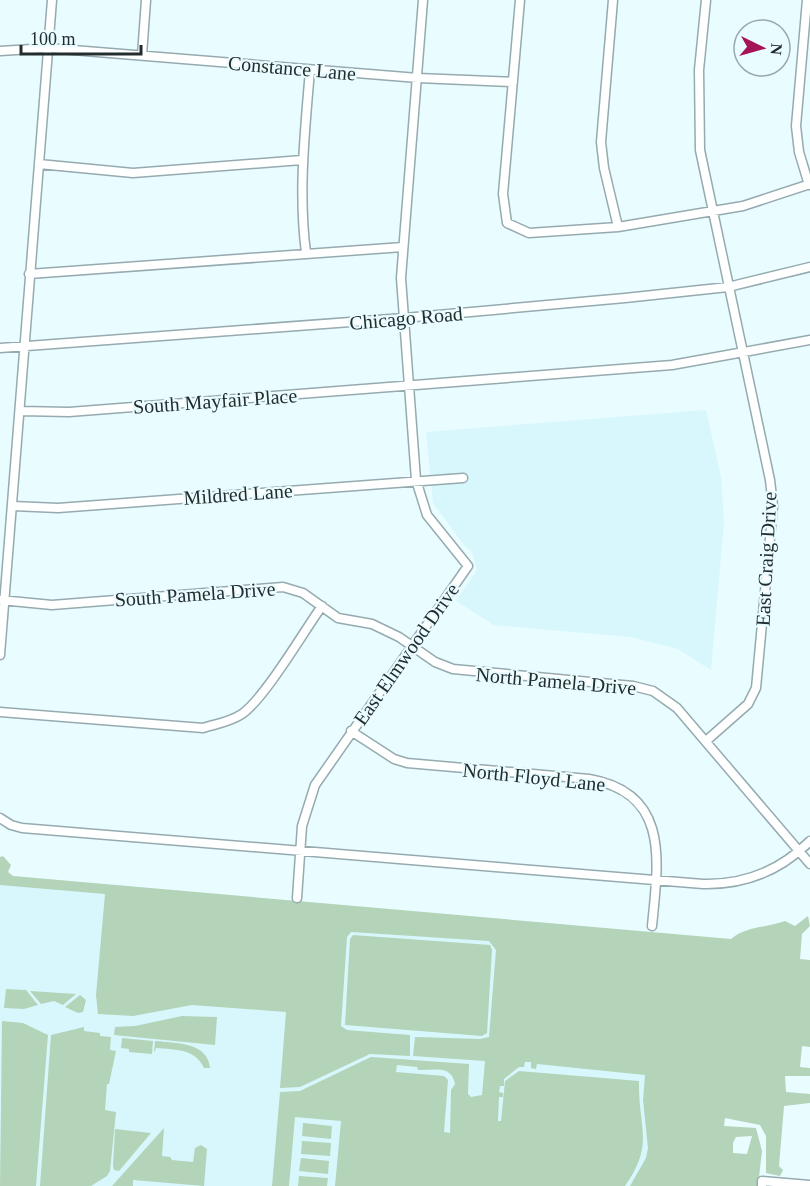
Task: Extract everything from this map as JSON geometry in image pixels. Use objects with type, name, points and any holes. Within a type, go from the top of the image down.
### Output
[{"type":"street","points":[[0,655],[2,600],[21,411],[29,274],[52,0]]},
{"type":"street","points":[[142,55],[146,0]]},
{"type":"street","name":"East Elmwood Drive","points":[[297,898],[302,826],[309,797],[351,731],[468,566],[427,515],[416,480],[401,278],[423,0]]},
{"type":"street","points":[[520,0],[503,194],[507,223],[529,233],[618,227],[712,213],[810,184],[799,152],[796,126],[807,0]]},
{"type":"street","points":[[613,0],[601,142],[618,227]]},
{"type":"street","name":"East Craig Drive","points":[[706,0],[699,70],[698,124],[712,213],[772,496],[756,688],[748,704],[706,741]]},
{"type":"street","name":"Constance Lane","points":[[0,51],[48,48],[418,78],[513,82]]},
{"type":"street","points":[[306,253],[302,223],[302,160],[310,69]]},
{"type":"street","points":[[39,164],[133,173],[302,160]]},
{"type":"street","points":[[29,274],[403,247]]},
{"type":"street","name":"Chicago Road","points":[[0,348],[404,318],[728,287],[810,267]]},
{"type":"street","name":"South Mayfair Place","points":[[21,411],[69,412],[672,365],[810,340]]},
{"type":"street","name":"Mildred Lane","points":[[13,506],[58,508],[463,478]]},
{"type":"street","name":"South Pamela Drive","points":[[2,600],[52,605],[276,587],[296,590],[338,618],[372,624],[411,645]]},
{"type":"street","points":[[0,712],[203,728],[230,720],[242,714],[258,697],[322,606]]},
{"type":"street","name":"North Pamela Drive","points":[[411,645],[435,662],[460,671],[626,686],[653,691],[677,708],[810,864]]},
{"type":"street","name":"North Floyd Lane","points":[[351,731],[394,759],[407,763],[589,779],[617,787],[636,800],[652,826],[657,845],[652,926]]},
{"type":"street","points":[[0,818],[11,825],[22,828],[703,884],[736,882],[772,870],[810,841]]},
{"type":"street","points":[[762,1183],[810,1185]]},
{"type":"shaded area","points":[[706,410],[721,477],[724,522],[711,670],[678,649],[630,637],[494,625],[456,601],[477,570],[472,552],[464,545],[433,503],[426,432]]},
{"type":"shaded area","points":[[0,875],[782,944],[714,1086],[704,1186],[0,1186]]},
{"type":"green space","points":[[3,856],[11,865],[8,872],[13,876],[731,939],[750,929],[785,921],[795,926],[808,916],[810,926],[802,934],[800,959],[810,960],[810,1047],[802,1046],[800,1067],[810,1068],[810,1076],[785,1076],[786,1092],[810,1094],[810,1103],[784,1106],[779,1166],[783,1170],[780,1176],[766,1173],[766,1136],[760,1125],[725,1118],[724,1126],[756,1128],[762,1151],[758,1186],[630,1186],[646,1158],[648,1148],[643,1100],[645,1075],[537,1064],[536,1069],[531,1068],[531,1062],[525,1062],[524,1067],[519,1067],[504,1079],[504,1086],[500,1086],[499,1092],[503,1093],[503,1097],[499,1097],[498,1121],[501,1121],[505,1081],[519,1071],[639,1081],[642,1146],[640,1158],[625,1186],[335,1186],[341,1121],[295,1117],[289,1186],[272,1186],[280,1092],[300,1091],[371,1057],[469,1064],[468,1094],[471,1097],[482,1095],[485,1061],[413,1056],[415,1037],[480,1039],[489,1037],[496,950],[489,941],[351,932],[347,937],[341,1026],[347,1030],[410,1035],[410,1056],[370,1054],[300,1087],[280,1088],[286,1012],[192,1005],[133,1016],[98,1014],[96,995],[105,894],[0,885],[0,857]],"holes":[[[397,1065],[417,1067],[418,1070],[441,1070],[450,1074],[455,1084],[451,1090],[450,1133],[444,1132],[448,1080],[444,1076],[396,1072]],[[752,1136],[747,1154],[733,1153],[733,1143],[736,1137]]]},
{"type":"green space","points":[[353,935],[490,945],[492,950],[487,1033],[482,1036],[345,1025],[350,939]]},
{"type":"green space","points":[[6,989],[26,990],[38,1005],[24,1009],[4,1008]]},
{"type":"green space","points":[[30,991],[76,994],[63,1005],[54,1001],[41,1004]]},
{"type":"green space","points":[[80,995],[86,1000],[83,1012],[78,1013],[65,1007]]},
{"type":"green space","points":[[182,1016],[217,1017],[215,1045],[114,1035],[115,1027],[135,1026]]},
{"type":"green space","points":[[2,1021],[23,1023],[48,1035],[36,1186],[0,1186]]},
{"type":"green space","points":[[84,1027],[84,1031],[111,1037],[110,1050],[116,1051],[109,1084],[107,1084],[105,1110],[116,1112],[110,1171],[107,1176],[91,1186],[40,1186],[51,1035]]},
{"type":"green space","points":[[122,1038],[153,1041],[152,1054],[129,1052],[129,1049],[121,1048]]},
{"type":"green space","points":[[155,1041],[181,1044],[197,1049],[208,1059],[210,1068],[204,1068],[200,1061],[184,1051],[156,1048],[154,1053]]},
{"type":"green space","points":[[303,1123],[332,1126],[331,1139],[302,1136]]},
{"type":"green space","points":[[164,1128],[162,1156],[170,1157],[172,1160],[193,1162],[195,1148],[201,1145],[207,1149],[204,1186],[133,1180],[133,1186],[112,1186]]},
{"type":"green space","points":[[115,1129],[151,1133],[119,1171],[114,1170],[113,1166]]},
{"type":"green space","points":[[302,1141],[331,1143],[330,1156],[301,1154]]},
{"type":"green space","points":[[301,1158],[329,1161],[328,1174],[299,1171]]},
{"type":"green space","points":[[299,1176],[328,1178],[327,1186],[298,1186]]}]
